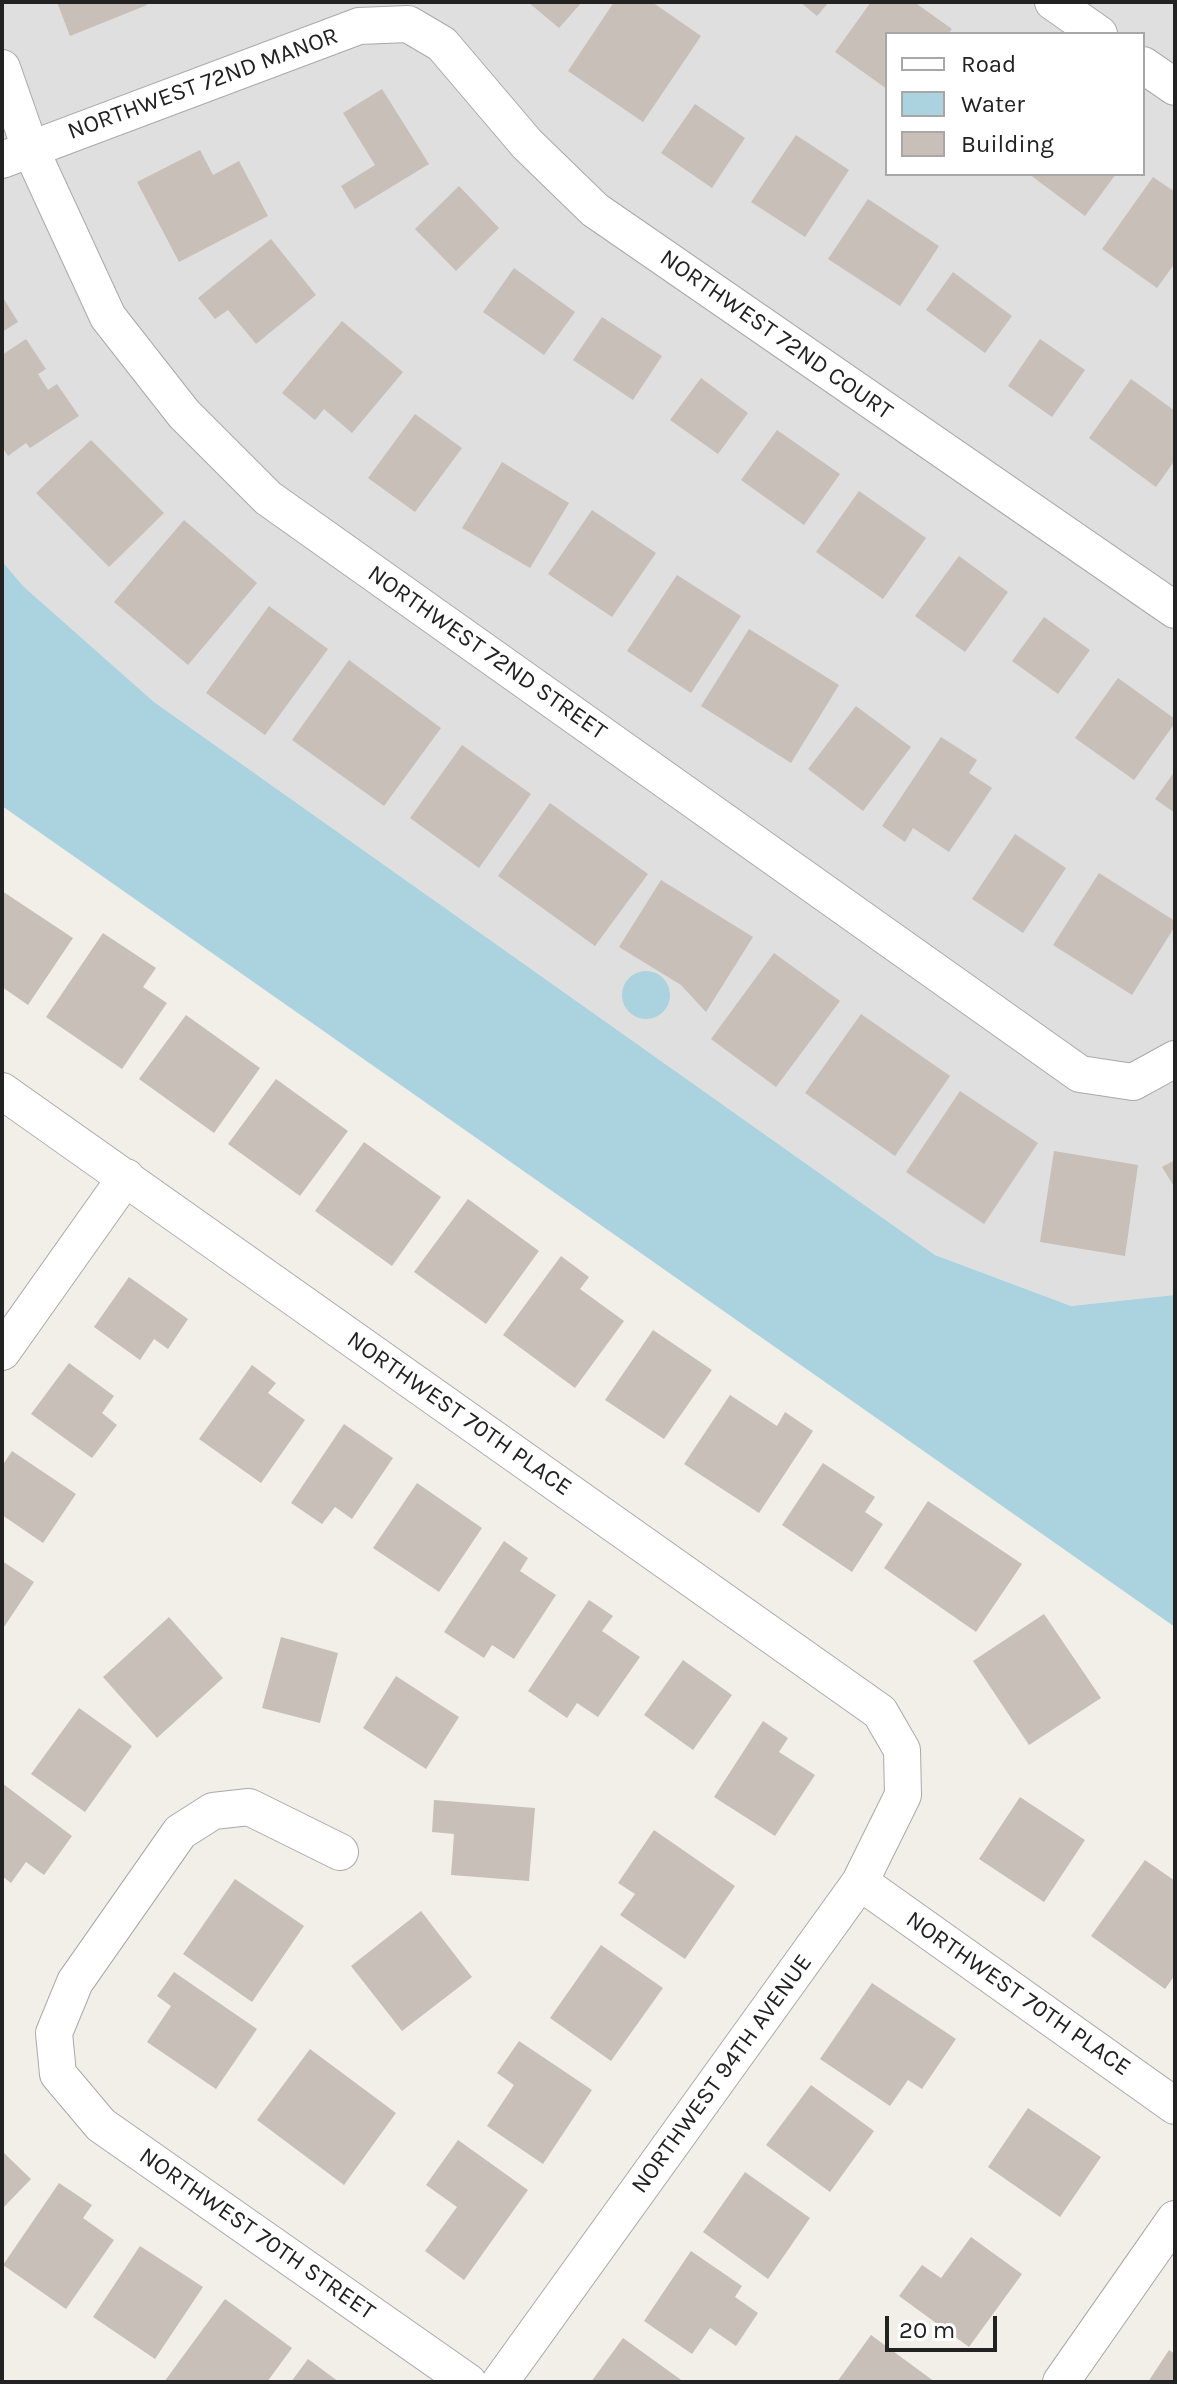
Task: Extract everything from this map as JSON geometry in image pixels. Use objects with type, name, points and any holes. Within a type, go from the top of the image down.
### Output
[{"type":"street","points":[[1053,2],[1096,32]]},
{"type":"street","name":"NORTHWEST 72ND MANOR","points":[[16,154],[359,26],[408,24]]},
{"type":"street","name":"NORTHWEST 72ND COURT","points":[[408,24],[442,44],[527,144],[595,210],[1175,610]]},
{"type":"street","points":[[1145,66],[1175,87]]},
{"type":"street","name":"NORTHWEST 72ND STREET","points":[[2,68],[16,154],[108,317],[184,414],[268,498],[1080,1074],[1133,1082],[1175,1059]]},
{"type":"street","name":"NORTHWEST 70TH PLACE","points":[[2,1091],[880,1712],[902,1750]]},
{"type":"street","points":[[2,1352],[126,1177]]},
{"type":"street","name":"NORTHWEST 94TH AVENUE","points":[[500,2382],[860,1882],[903,1795],[902,1750]]},
{"type":"street","name":"NORTHWEST 70TH STREET","points":[[340,1852],[249,1807],[213,1811],[180,1832],[75,1982],[54,2033],[58,2074],[101,2125],[468,2382]]},
{"type":"street","name":"NORTHWEST 70TH PLACE","points":[[860,1882],[1175,2106]]},
{"type":"street","points":[[1061,2382],[1175,2219]]},
{"type":"shaded area","points":[[2,2],[1175,2],[1175,1295],[1071,1306],[935,1255],[154,702],[23,586],[2,561]]},
{"type":"water","points":[[2,561],[23,586],[154,702],[935,1255],[1071,1306],[1175,1295],[1175,1627],[2,806]]},
{"type":"water","points":[[646,971],[663,978],[670,995],[663,1012],[646,1019],[629,1012],[622,995],[629,978]]},
{"type":"building","points":[[57,2],[146,2],[147,5],[70,36]]},
{"type":"building","points":[[528,2],[582,2],[559,28]]},
{"type":"building","points":[[614,2],[652,2],[701,36],[643,122],[568,71]]},
{"type":"building","points":[[800,2],[829,2],[817,16]]},
{"type":"building","points":[[871,2],[914,2],[952,29],[950,32],[885,32],[885,88],[835,52]]},
{"type":"building","points":[[382,89],[429,164],[355,209],[341,186],[375,165],[343,113]]},
{"type":"building","points":[[695,104],[745,138],[712,188],[661,153]]},
{"type":"building","points":[[796,135],[849,170],[805,237],[751,202]]},
{"type":"building","points":[[200,150],[213,175],[239,161],[268,216],[179,262],[137,182]]},
{"type":"building","points":[[1032,176],[1115,176],[1085,216]]},
{"type":"building","points":[[1153,177],[1175,192],[1175,263],[1157,288],[1102,249]]},
{"type":"building","points":[[459,186],[499,228],[456,271],[415,229]]},
{"type":"building","points":[[868,199],[939,246],[900,306],[828,259]]},
{"type":"building","points":[[271,239],[316,295],[256,344],[228,310],[215,319],[198,298]]},
{"type":"building","points":[[514,268],[575,312],[544,355],[483,312]]},
{"type":"building","points":[[953,272],[1012,316],[985,353],[926,310]]},
{"type":"building","points":[[2,296],[18,322],[2,332]]},
{"type":"building","points":[[602,317],[662,356],[633,400],[573,360]]},
{"type":"building","points":[[342,321],[403,372],[352,433],[324,409],[315,420],[282,393]]},
{"type":"building","points":[[26,339],[46,369],[38,374],[48,390],[57,384],[79,416],[30,448],[26,443],[8,456],[2,447],[2,355]]},
{"type":"building","points":[[1040,339],[1085,370],[1052,417],[1008,386]]},
{"type":"building","points":[[701,378],[748,413],[718,454],[670,420]]},
{"type":"building","points":[[1131,379],[1175,411],[1175,460],[1156,487],[1089,438]]},
{"type":"building","points":[[415,414],[462,448],[415,512],[368,478]]},
{"type":"building","points":[[777,430],[840,474],[804,525],[741,480]]},
{"type":"building","points":[[91,440],[164,513],[109,567],[36,493]]},
{"type":"building","points":[[502,462],[569,503],[530,568],[462,528]]},
{"type":"building","points":[[859,491],[926,538],[883,599],[816,552]]},
{"type":"building","points":[[592,510],[656,553],[612,617],[548,574]]},
{"type":"building","points":[[184,520],[257,583],[188,665],[114,602]]},
{"type":"building","points":[[959,556],[1008,592],[965,652],[915,616]]},
{"type":"building","points":[[677,575],[741,616],[691,693],[627,651]]},
{"type":"building","points":[[269,606],[328,649],[265,735],[206,693]]},
{"type":"building","points":[[1044,617],[1090,650],[1058,694],[1012,661]]},
{"type":"building","points":[[749,629],[839,685],[791,763],[701,706]]},
{"type":"building","points":[[349,660],[441,728],[384,806],[292,740]]},
{"type":"building","points":[[1118,678],[1175,719],[1134,780],[1075,738]]},
{"type":"building","points":[[856,706],[911,747],[863,811],[808,769]]},
{"type":"building","points":[[941,737],[977,760],[969,773],[992,788],[949,852],[913,828],[905,842],[882,826]]},
{"type":"building","points":[[462,745],[531,794],[479,868],[410,818]]},
{"type":"building","points":[[1175,771],[1175,813],[1155,799]]},
{"type":"building","points":[[550,803],[648,874],[595,946],[498,876]]},
{"type":"building","points":[[1015,834],[1066,868],[1023,933],[972,899]]},
{"type":"building","points":[[1099,873],[1175,921],[1175,926],[1132,995],[1053,945]]},
{"type":"building","points":[[661,880],[753,937],[706,1012],[681,985],[619,947]]},
{"type":"building","points":[[2,891],[73,938],[28,1005],[2,987]]},
{"type":"building","points":[[103,933],[156,968],[143,987],[167,1003],[122,1069],[46,1017]]},
{"type":"building","points":[[774,953],[840,1001],[776,1087],[711,1039]]},
{"type":"building","points":[[861,1014],[950,1076],[895,1156],[805,1093]]},
{"type":"building","points":[[186,1015],[260,1068],[214,1133],[139,1079]]},
{"type":"building","points":[[276,1079],[348,1131],[300,1196],[228,1144]]},
{"type":"building","points":[[960,1091],[1038,1143],[984,1224],[906,1172]]},
{"type":"building","points":[[364,1142],[441,1197],[392,1266],[315,1211]]},
{"type":"building","points":[[1054,1151],[1138,1165],[1125,1256],[1040,1242]]},
{"type":"building","points":[[1175,1160],[1175,1188],[1162,1167]]},
{"type":"building","points":[[468,1199],[539,1251],[486,1324],[414,1272]]},
{"type":"building","points":[[561,1256],[589,1277],[580,1289],[624,1321],[575,1388],[503,1335]]},
{"type":"building","points":[[129,1277],[188,1319],[168,1349],[154,1339],[140,1360],[94,1327]]},
{"type":"building","points":[[653,1330],[712,1370],[664,1439],[605,1400]]},
{"type":"building","points":[[69,1363],[114,1396],[102,1413],[117,1425],[92,1458],[31,1414]]},
{"type":"building","points":[[252,1365],[276,1383],[268,1393],[305,1420],[261,1483],[199,1439]]},
{"type":"building","points":[[730,1395],[777,1426],[785,1412],[813,1431],[759,1513],[684,1464]]},
{"type":"building","points":[[344,1424],[393,1458],[352,1519],[335,1507],[322,1524],[291,1503]]},
{"type":"building","points":[[12,1451],[76,1494],[43,1543],[2,1515],[2,1466]]},
{"type":"building","points":[[823,1463],[875,1497],[865,1512],[883,1524],[852,1572],[782,1525]]},
{"type":"building","points":[[417,1483],[482,1528],[439,1592],[373,1548]]},
{"type":"building","points":[[928,1501],[1022,1564],[976,1632],[884,1568]]},
{"type":"building","points":[[504,1541],[528,1558],[520,1571],[556,1595],[514,1659],[492,1645],[484,1658],[444,1632]]},
{"type":"building","points":[[2,1561],[34,1582],[2,1630]]},
{"type":"building","points":[[589,1600],[613,1616],[602,1631],[640,1657],[598,1717],[577,1703],[567,1718],[528,1691]]},
{"type":"building","points":[[1044,1614],[1101,1698],[1029,1745],[973,1661]]},
{"type":"building","points":[[169,1617],[223,1678],[157,1738],[103,1677]]},
{"type":"building","points":[[281,1637],[338,1653],[320,1723],[262,1708]]},
{"type":"building","points":[[683,1660],[732,1695],[693,1750],[644,1715]]},
{"type":"building","points":[[396,1676],[459,1717],[426,1769],[363,1728]]},
{"type":"building","points":[[79,1708],[132,1746],[85,1812],[31,1774]]},
{"type":"building","points":[[763,1721],[788,1738],[779,1752],[815,1775],[775,1836],[714,1797]]},
{"type":"building","points":[[2,1783],[72,1836],[44,1875],[26,1862],[11,1883],[2,1876]]},
{"type":"building","points":[[1020,1797],[1085,1840],[1044,1902],[979,1859]]},
{"type":"building","points":[[434,1800],[535,1808],[529,1881],[451,1875],[454,1834],[432,1832]]},
{"type":"building","points":[[654,1830],[735,1886],[685,1959],[620,1915],[635,1894],[618,1883]]},
{"type":"building","points":[[1145,1860],[1175,1881],[1175,1975],[1165,1989],[1091,1936]]},
{"type":"building","points":[[235,1879],[304,1926],[252,2002],[183,1954]]},
{"type":"building","points":[[421,1911],[472,1977],[402,2031],[351,1966]]},
{"type":"building","points":[[601,1945],[663,1988],[611,2061],[550,2018]]},
{"type":"building","points":[[174,1972],[257,2029],[216,2089],[147,2042],[171,2006],[157,1996]]},
{"type":"building","points":[[872,1983],[956,2039],[922,2089],[908,2080],[890,2106],[820,2059]]},
{"type":"building","points":[[519,2041],[592,2090],[543,2164],[487,2126],[514,2085],[497,2073]]},
{"type":"building","points":[[310,2049],[396,2113],[344,2185],[257,2120]]},
{"type":"building","points":[[811,2085],[874,2131],[830,2192],[766,2145]]},
{"type":"building","points":[[1028,2108],[1101,2157],[1060,2217],[988,2167]]},
{"type":"building","points":[[458,2140],[528,2190],[464,2280],[425,2251],[457,2207],[426,2185]]},
{"type":"building","points":[[2,2151],[31,2179],[2,2209]]},
{"type":"building","points":[[745,2172],[810,2218],[768,2279],[703,2232]]},
{"type":"building","points":[[59,2183],[92,2205],[83,2218],[114,2240],[66,2309],[3,2265]]},
{"type":"building","points":[[971,2237],[1022,2274],[969,2347],[899,2296],[922,2265],[941,2278]]},
{"type":"building","points":[[140,2246],[203,2287],[155,2359],[93,2317]]},
{"type":"building","points":[[691,2251],[742,2286],[735,2297],[758,2313],[736,2346],[710,2328],[692,2354],[644,2321]]},
{"type":"building","points":[[225,2299],[292,2348],[267,2382],[164,2382]]},
{"type":"building","points":[[871,2335],[935,2382],[837,2382]]},
{"type":"building","points":[[623,2338],[684,2382],[591,2382]]},
{"type":"building","points":[[1169,2350],[1175,2354],[1175,2382],[1148,2382]]},
{"type":"building","points":[[308,2359],[339,2382],[291,2382]]}]
